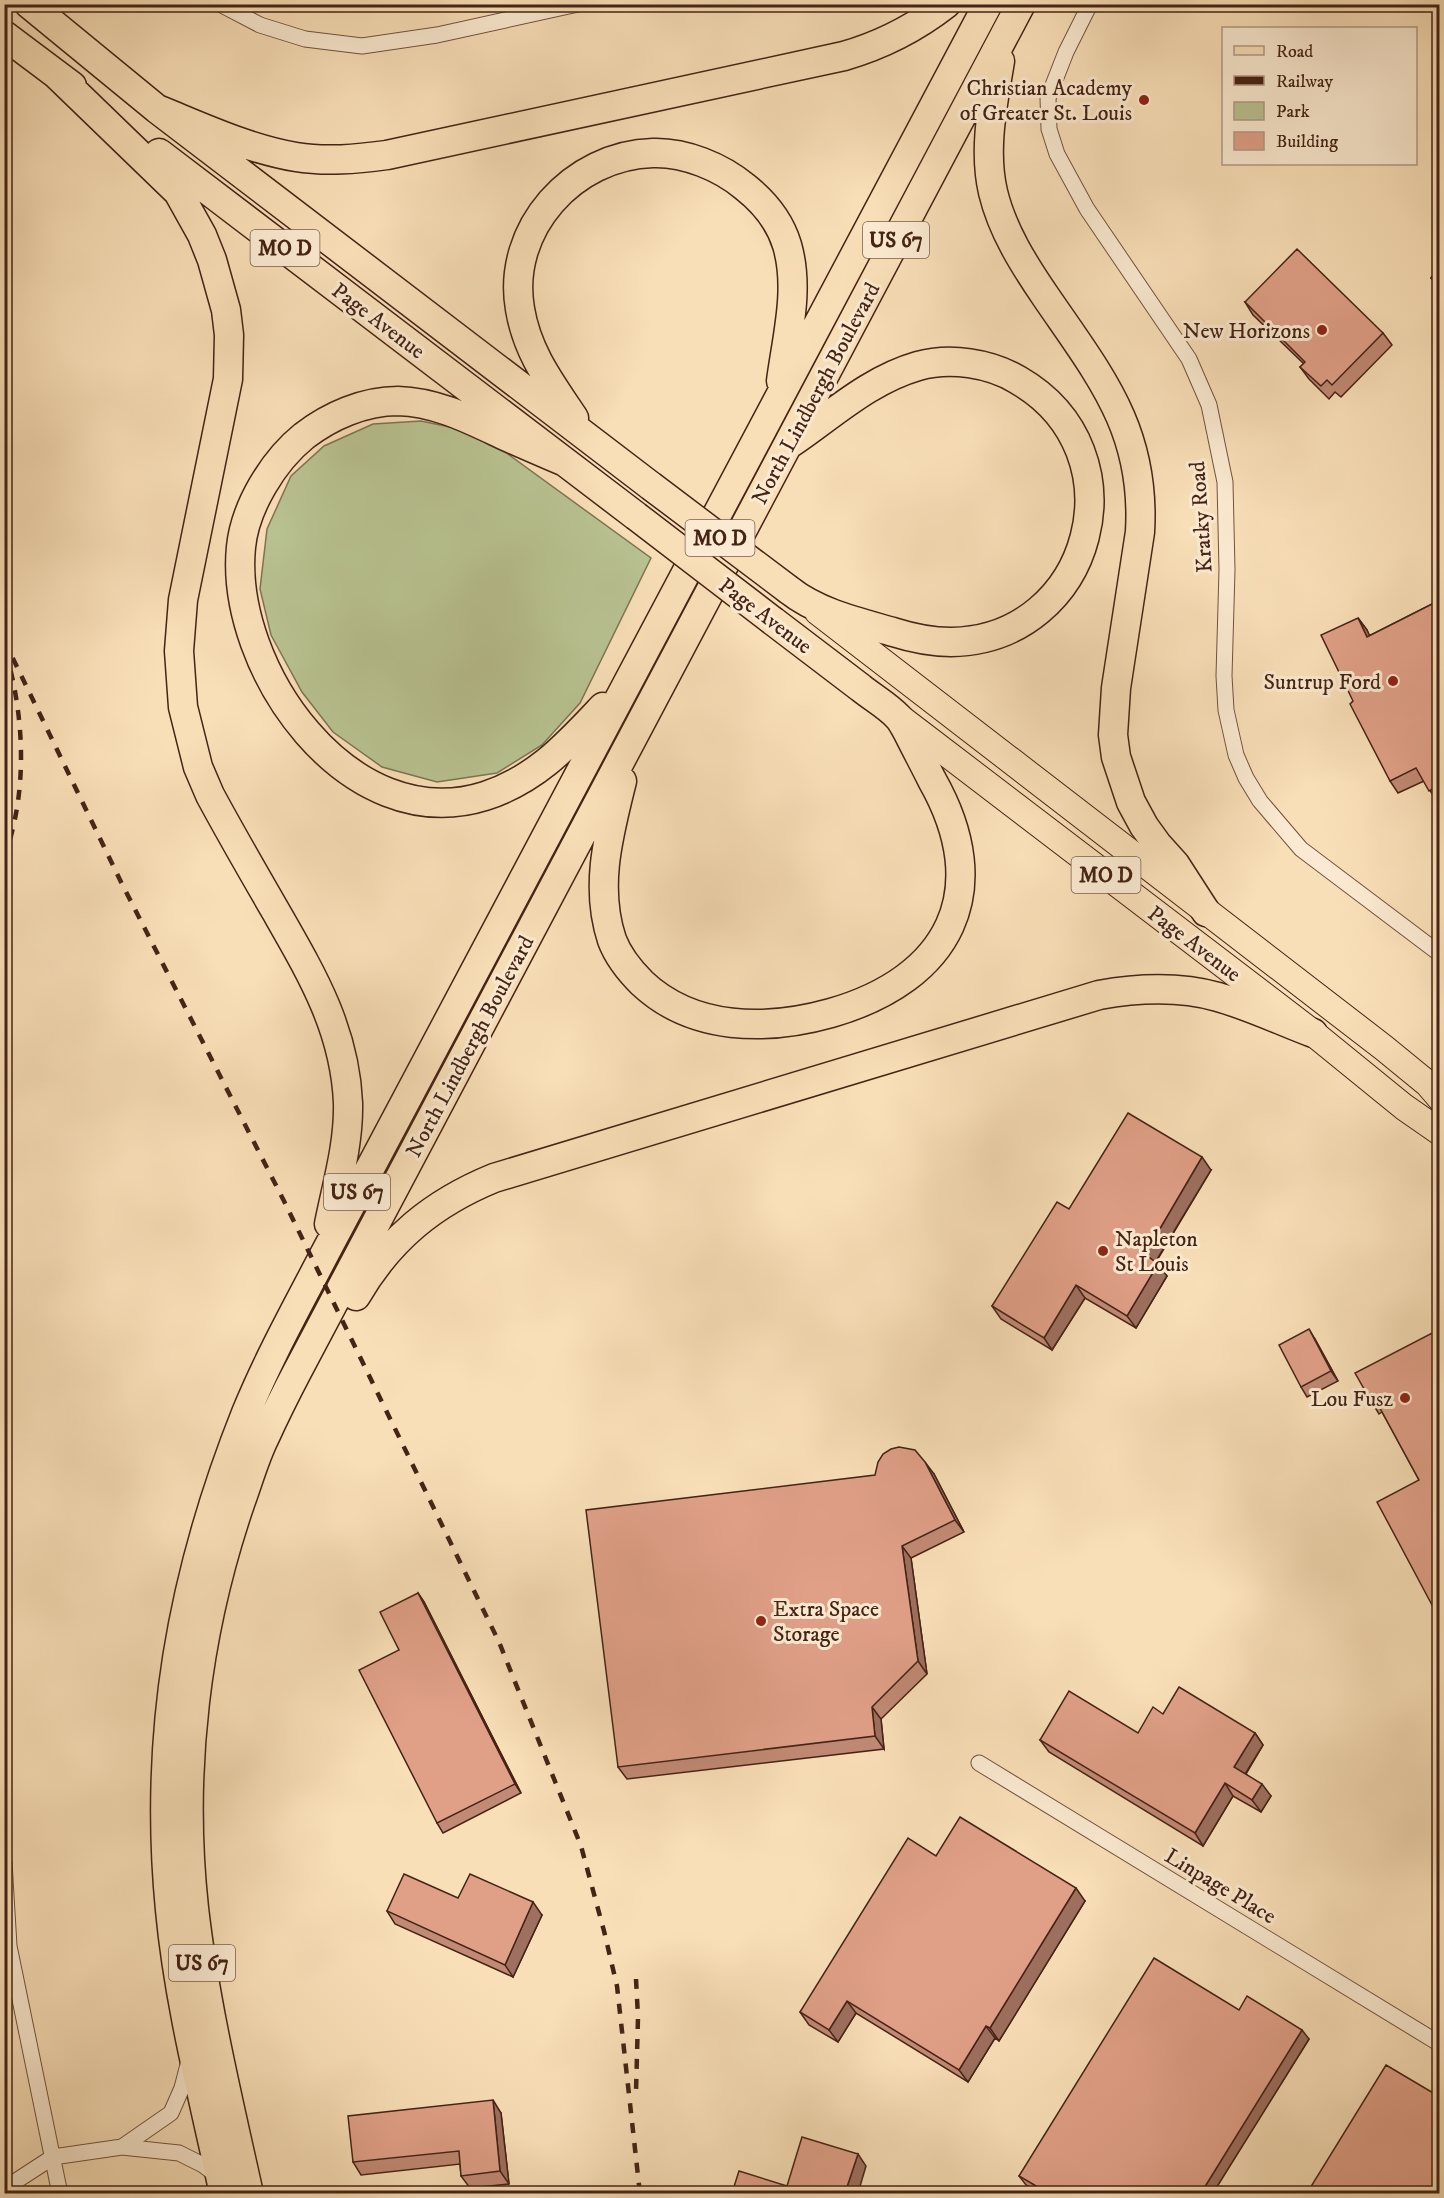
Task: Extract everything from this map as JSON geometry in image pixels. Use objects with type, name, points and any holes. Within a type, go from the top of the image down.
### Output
[{"type":"highway","name":"Page Avenue","points":[[29,4],[157,109],[797,597]]},
{"type":"highway","points":[[157,109],[265,150],[321,159],[377,157],[844,56],[895,38],[923,22],[945,4]]},
{"type":"highway","name":"North Lindbergh Boulevard","points":[[222,2186],[179,1980],[170,1911],[165,1842],[165,1764],[173,1672],[186,1604],[199,1548],[224,1471],[247,1411],[324,1255],[988,4]]},
{"type":"highway","name":"North Lindbergh Boulevard","points":[[249,2193],[203,1973],[194,1907],[189,1840],[192,1729],[201,1662],[213,1595],[232,1529],[265,1437],[307,1353],[1021,4]]},
{"type":"highway","name":"Page Avenue","points":[[4,35],[899,717]]},
{"type":"highway","points":[[1005,35],[989,137],[989,166],[998,212],[1031,274],[1119,408],[1128,433],[1140,483],[1142,507],[1140,532],[1114,713],[1116,757],[1131,802],[1144,826],[1156,844],[1175,864],[1206,912]]},
{"type":"highway","points":[[57,75],[178,192],[202,235],[212,260],[226,310],[229,335],[228,379],[198,518],[181,617],[179,651],[183,707],[198,767],[210,795],[314,980],[330,1013],[343,1056],[348,1103],[347,1128],[324,1255]]},
{"type":"highway","points":[[585,435],[536,360],[520,309],[518,284],[520,265],[530,234],[547,204],[583,174],[604,163],[628,155],[654,152],[675,154],[715,168],[735,178],[752,192],[778,224],[790,260],[793,285],[780,395]]},
{"type":"highway","points":[[786,446],[834,414],[857,395],[900,373],[919,365],[947,362],[967,363],[989,367],[1008,374],[1033,388],[1051,404],[1065,421],[1076,440],[1085,462],[1090,486],[1091,506],[1082,548],[1060,588],[1029,617],[994,634],[953,642],[934,641],[878,628],[797,597]]},
{"type":"highway","points":[[565,462],[442,408],[398,401],[357,408],[334,417],[314,429],[281,458],[267,477],[256,500],[241,546],[241,579],[251,630],[276,690],[295,718],[331,757],[350,772],[390,793],[412,799],[455,801],[483,796],[524,778],[544,766],[563,750],[627,682]]},
{"type":"highway","points":[[633,738],[606,849],[603,876],[607,920],[613,942],[633,974],[650,991],[686,1012],[724,1022],[749,1025],[772,1024],[820,1016],[848,1008],[894,987],[927,960],[940,944],[951,923],[961,884],[961,862],[952,821],[941,794],[899,717]]},
{"type":"highway","points":[[201,1662],[237,1569],[266,1479],[286,1431],[351,1304],[368,1274],[383,1255],[402,1236],[446,1200],[471,1187],[528,1166],[1099,995],[1151,989],[1194,992],[1218,997],[1312,1033]]},
{"type":"main road","name":"Page Avenue","points":[[797,597],[1384,1048],[1428,1084],[1440,1098]]},
{"type":"main road","name":"Page Avenue","points":[[899,717],[1312,1033],[1404,1107],[1440,1132]]},
{"type":"street","points":[[220,4],[260,26],[305,39],[362,46],[437,35],[578,4]]},
{"type":"street","name":"Kratky Road","points":[[1090,4],[1066,52],[1048,98],[1049,129],[1057,154],[1087,209],[1190,359],[1209,405],[1225,482],[1227,570],[1224,676],[1226,710],[1236,755],[1260,801],[1301,849],[1440,954]]},
{"type":"street","name":"Linpage Place","points":[[979,1763],[1440,2044]]},
{"type":"street","points":[[4,1862],[9,1946],[60,2193]]},
{"type":"street","points":[[122,2147],[171,2113],[182,2088],[192,2046]]},
{"type":"street","points":[[7,2193],[13,2183],[53,2157],[122,2147],[179,2153],[203,2165],[222,2186]]},
{"type":"green space","points":[[421,421],[469,431],[505,452],[651,558],[580,703],[542,745],[497,773],[437,782],[382,767],[333,732],[302,692],[271,635],[260,589],[267,529],[291,476],[324,446],[373,424]]},
{"type":"building","name":"New Horizons","points":[[1297,249],[1383,333],[1332,385],[1327,380],[1321,386],[1300,367],[1305,362],[1245,302]]},
{"type":"building","points":[[1440,251],[1440,262],[1434,259]]},
{"type":"building","points":[[1440,265],[1440,284],[1431,278]]},
{"type":"building","name":"Suntrup Ford","points":[[1440,600],[1440,785],[1429,791],[1416,768],[1390,781],[1350,704],[1353,701],[1321,635],[1358,618],[1367,637]]},
{"type":"building","name":"Napleton St Louis","points":[[1128,1113],[1202,1157],[1145,1254],[1158,1264],[1127,1316],[1076,1285],[1044,1338],[992,1306],[1057,1202],[1069,1209]]},
{"type":"building","points":[[1309,1329],[1331,1371],[1301,1387],[1279,1345]]},
{"type":"building","points":[[1440,1330],[1440,1620],[1377,1502],[1419,1480],[1375,1399],[1371,1401],[1355,1373]]},
{"type":"building","points":[[899,1447],[915,1450],[925,1462],[955,1520],[902,1546],[918,1661],[872,1707],[875,1736],[618,1767],[586,1510],[875,1475],[878,1462],[883,1454]]},
{"type":"building","points":[[418,1593],[515,1784],[437,1823],[359,1670],[399,1650],[380,1612]]},
{"type":"building","points":[[1179,1687],[1255,1733],[1234,1767],[1262,1784],[1252,1800],[1225,1783],[1195,1833],[1040,1740],[1069,1691],[1138,1733],[1153,1707],[1163,1714]]},
{"type":"building","points":[[960,1817],[1076,1888],[990,2028],[986,2026],[959,2070],[847,2001],[829,2030],[800,2012],[908,1838],[936,1856]]},
{"type":"building","points":[[404,1874],[458,1898],[470,1874],[533,1902],[505,1965],[387,1911]]},
{"type":"building","points":[[1154,1958],[1239,2010],[1247,1996],[1302,2030],[1201,2193],[1048,2193],[1019,2176]]},
{"type":"building","points":[[1386,2065],[1440,2097],[1440,2193],[1307,2193]]},
{"type":"building","points":[[493,2100],[500,2171],[461,2176],[459,2151],[353,2162],[348,2116]]},
{"type":"building","points":[[802,2137],[858,2154],[847,2187],[851,2188],[849,2193],[732,2193],[739,2171],[787,2186]]},
{"type":"railway","points":[[4,640],[121,882],[284,1201],[499,1642],[581,1846],[604,1931],[617,1986],[640,2194]]},
{"type":"railway","points":[[4,858],[17,809],[21,759],[18,709],[8,660]]},
{"type":"railway","points":[[636,1979],[638,2017],[636,2092]]},
{"type":"place","name":"Christian Academy of Greater St. Louis","points":[[1144,100]]},
{"type":"place","name":"New Horizons","points":[[1322,330]]},
{"type":"place","name":"Suntrup Ford","points":[[1393,681]]},
{"type":"place","name":"Napleton St Louis","points":[[1103,1251]]},
{"type":"place","name":"Lou Fusz","points":[[1405,1398]]},
{"type":"place","name":"Extra Space Storage","points":[[761,1621]]}]
